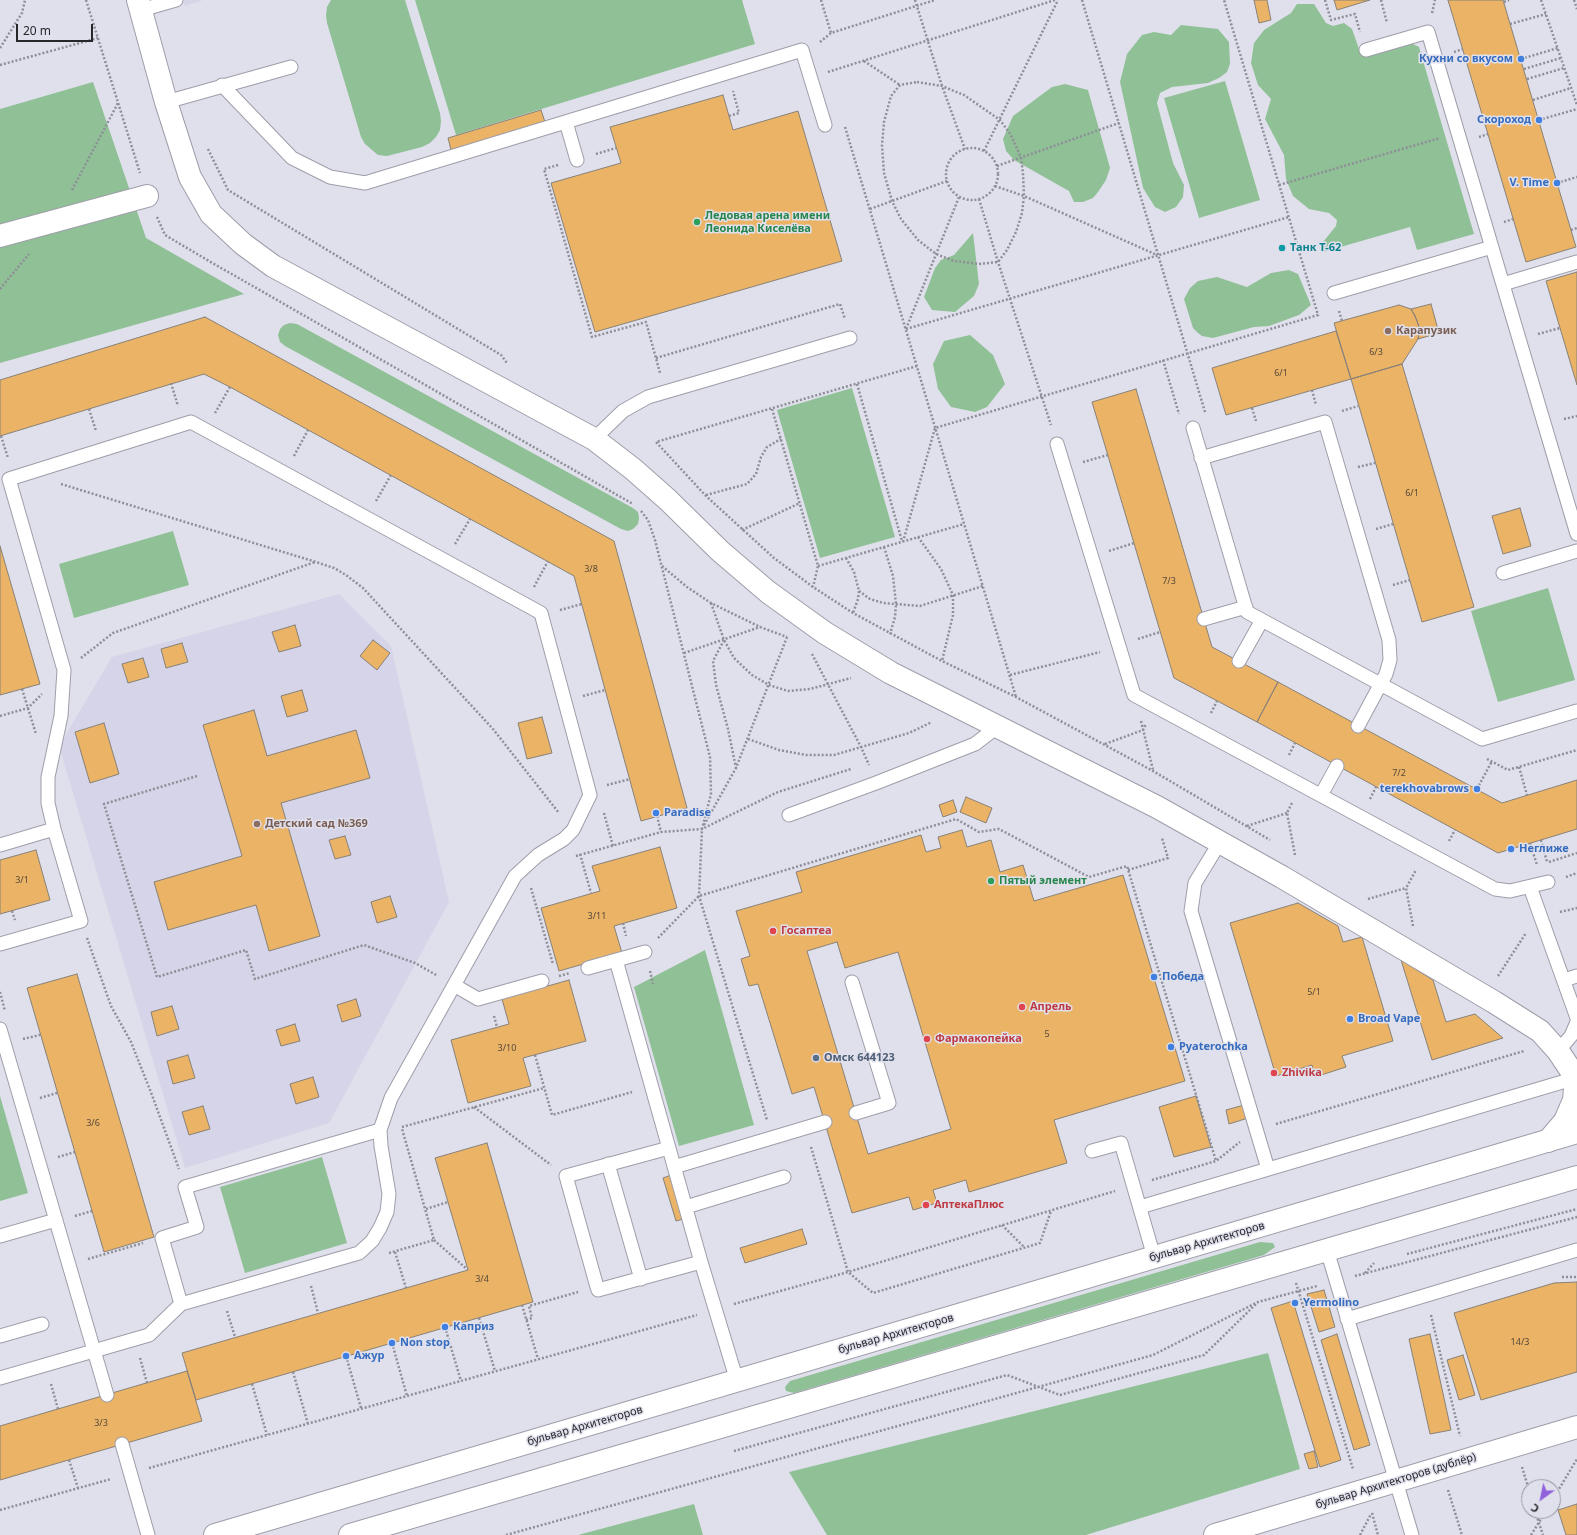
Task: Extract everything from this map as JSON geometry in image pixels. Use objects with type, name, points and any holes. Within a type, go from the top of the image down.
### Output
[{"type":"main road","points":[[140,5],[166,102],[190,177],[211,214],[243,244],[273,266],[594,439],[633,469],[668,500],[720,551],[768,592],[825,633],[891,673],[1158,808],[1220,842],[1494,1002],[1540,1031],[1558,1051],[1576,1076],[1574,1100],[1565,1121],[1548,1141]]},
{"type":"main road","points":[[0,236],[147,196]]},
{"type":"main road","name":"бульвар Архитекторов","points":[[215,1535],[1577,1132]]},
{"type":"main road","points":[[350,1535],[1577,1177]]},
{"type":"main road","name":"бульвар Архитекторов (дублёр)","points":[[1215,1535],[1577,1427]]},
{"type":"lane","points":[[140,5],[176,0]]},
{"type":"lane","points":[[1366,50],[1428,32],[1577,534]]},
{"type":"lane","points":[[222,85],[292,158],[330,177],[365,183],[802,50],[825,125]]},
{"type":"lane","points":[[166,102],[222,85],[291,67]]},
{"type":"lane","points":[[566,122],[577,160]]},
{"type":"lane","points":[[1334,294],[1492,247]]},
{"type":"lane","points":[[1503,284],[1577,262]]},
{"type":"lane","points":[[594,439],[623,411],[648,396],[850,338]]},
{"type":"lane","points":[[0,944],[81,921],[54,829],[48,803],[48,777],[61,716],[64,670],[9,479],[191,422],[541,613],[590,796],[573,830],[564,839],[538,855],[515,876],[391,1098],[380,1130],[381,1146],[389,1194],[387,1212],[372,1241],[359,1253],[181,1304],[149,1335],[0,1378]]},
{"type":"lane","points":[[1201,458],[1325,422],[1389,640],[1390,660],[1386,674],[1358,726]]},
{"type":"lane","points":[[1193,428],[1247,612],[1482,739],[1577,711]]},
{"type":"lane","points":[[1057,444],[1134,695],[1495,889],[1510,891],[1548,882]]},
{"type":"lane","points":[[1503,573],[1577,551]]},
{"type":"lane","points":[[1204,619],[1246,607]]},
{"type":"lane","points":[[1239,661],[1262,620]]},
{"type":"lane","points":[[789,815],[975,744],[997,727]]},
{"type":"lane","points":[[1321,795],[1337,766]]},
{"type":"lane","points":[[0,845],[54,829]]},
{"type":"lane","points":[[1220,842],[1195,883],[1191,911],[1268,1169]]},
{"type":"lane","points":[[1530,887],[1577,1018]]},
{"type":"lane","points":[[588,968],[644,952]]},
{"type":"lane","points":[[616,960],[701,1262],[737,1381]]},
{"type":"lane","points":[[1564,980],[1577,976]]},
{"type":"lane","points":[[454,986],[478,999],[542,981]]},
{"type":"lane","points":[[852,982],[889,1103],[856,1113]]},
{"type":"lane","points":[[1558,1051],[1571,1036],[1577,1022]]},
{"type":"lane","points":[[0,1028],[107,1395]]},
{"type":"lane","points":[[1140,1207],[1576,1076]]},
{"type":"lane","points":[[674,1167],[825,1122]]},
{"type":"lane","points":[[181,1304],[162,1238],[197,1227],[185,1187],[380,1130]]},
{"type":"lane","points":[[1092,1151],[1121,1143],[1154,1257]]},
{"type":"lane","points":[[669,1148],[566,1176],[597,1287],[598,1290],[701,1262]]},
{"type":"lane","points":[[608,1164],[641,1278]]},
{"type":"lane","points":[[686,1207],[784,1177]]},
{"type":"lane","points":[[0,1236],[56,1220]]},
{"type":"lane","points":[[1327,1250],[1412,1535]]},
{"type":"lane","points":[[1347,1319],[1577,1250]]},
{"type":"lane","points":[[0,1336],[42,1324]]},
{"type":"lane","points":[[122,1444],[148,1535]]},
{"type":"path","points":[[0,48],[22,13],[25,0]]},
{"type":"path","points":[[821,0],[831,33]]},
{"type":"path","points":[[915,0],[942,86],[965,149]]},
{"type":"path","points":[[822,50],[820,42],[831,33],[935,0]]},
{"type":"path","points":[[826,65],[828,72],[1055,0]]},
{"type":"path","points":[[984,151],[1058,0]]},
{"type":"path","points":[[1082,0],[1208,423],[1184,430],[1163,360]]},
{"type":"path","points":[[935,428],[1318,315],[1224,0]]},
{"type":"path","points":[[1325,0],[1331,20],[1355,14],[1366,50]]},
{"type":"path","points":[[1381,0],[1388,25]]},
{"type":"path","points":[[1432,12],[1435,0]]},
{"type":"path","points":[[1504,2],[1509,0]]},
{"type":"path","points":[[1541,0],[1577,105]]},
{"type":"path","points":[[1574,0],[1577,9]]},
{"type":"path","points":[[1510,24],[1546,14]]},
{"type":"path","points":[[0,65],[98,38]]},
{"type":"path","points":[[1521,59],[1558,48]]},
{"type":"path","points":[[1524,69],[1561,58]]},
{"type":"path","points":[[864,61],[900,84],[917,82],[942,86],[964,95],[1000,120],[1011,135],[1021,158],[1024,196],[1022,212],[1016,232],[1007,250],[998,262],[979,264],[954,261],[936,254],[918,240],[901,219],[892,201],[884,174],[882,145],[884,122],[892,96],[900,84]]},
{"type":"path","points":[[1527,79],[1564,68]]},
{"type":"path","points":[[727,73],[739,113],[729,116]]},
{"type":"path","points":[[1533,100],[1571,88]]},
{"type":"path","points":[[56,221],[118,103]]},
{"type":"path","points":[[1539,120],[1577,109]]},
{"type":"path","points":[[997,166],[1119,123]]},
{"type":"path","points":[[844,126],[870,209],[1010,674],[1016,697],[890,634],[853,613],[813,587],[774,558],[742,530],[706,496],[656,442],[917,366]]},
{"type":"path","points":[[1279,185],[1458,132]]},
{"type":"path","points":[[206,144],[228,190],[501,355],[510,368]]},
{"type":"path","points":[[975,148],[984,151],[992,157],[997,166],[998,176],[995,186],[988,194],[979,199],[969,200],[959,197],[952,190],[947,181],[946,171],[949,161],[956,154],[965,149],[975,148]]},
{"type":"path","points":[[577,160],[544,169],[592,337],[646,322],[666,392]]},
{"type":"path","points":[[1557,183],[1577,177]]},
{"type":"path","points":[[870,209],[947,181]]},
{"type":"path","points":[[995,186],[1024,196],[1158,255]]},
{"type":"path","points":[[906,329],[959,197]]},
{"type":"path","points":[[979,199],[1057,444]]},
{"type":"path","points":[[906,329],[1289,217]]},
{"type":"path","points":[[1571,230],[1577,228]]},
{"type":"path","points":[[656,358],[840,304],[850,338]]},
{"type":"path","points":[[1339,310],[1342,321]]},
{"type":"path","points":[[1535,335],[1560,328]]},
{"type":"path","points":[[171,384],[179,409]]},
{"type":"path","points":[[857,384],[903,542]]},
{"type":"path","points":[[213,418],[230,387]]},
{"type":"path","points":[[1340,412],[1358,406]]},
{"type":"path","points":[[89,409],[97,435]]},
{"type":"path","points":[[772,409],[818,566],[813,587]]},
{"type":"path","points":[[903,542],[935,428]]},
{"type":"path","points":[[291,461],[308,430]]},
{"type":"path","points":[[1,436],[1,442],[11,468],[334,568],[362,588],[493,729],[573,830]]},
{"type":"path","points":[[706,496],[746,484],[756,474],[761,456],[767,447],[781,439]]},
{"type":"path","points":[[1077,464],[1108,455]]},
{"type":"path","points":[[1356,468],[1375,463]]},
{"type":"path","points":[[374,506],[390,476]]},
{"type":"path","points":[[742,530],[800,503]]},
{"type":"path","points":[[453,550],[470,519]]},
{"type":"path","points":[[648,520],[710,757],[711,794],[702,829],[699,896],[772,1138]]},
{"type":"path","points":[[818,566],[964,524]]},
{"type":"path","points":[[1375,530],[1393,524]]},
{"type":"path","points":[[918,537],[941,569],[953,595],[953,615],[942,661]]},
{"type":"path","points":[[1103,552],[1134,543]]},
{"type":"path","points":[[884,547],[893,576],[896,604],[895,617],[890,634]]},
{"type":"path","points":[[846,558],[854,572],[860,591],[853,613]]},
{"type":"path","points":[[531,592],[548,561]]},
{"type":"path","points":[[64,670],[113,634],[316,562]]},
{"type":"path","points":[[1392,586],[1410,580]]},
{"type":"path","points":[[860,591],[870,598],[883,603],[920,606],[983,586]]},
{"type":"path","points":[[711,603],[724,640],[734,658],[752,675],[768,685],[788,691],[810,689],[852,677]]},
{"type":"path","points":[[556,611],[582,604]]},
{"type":"path","points":[[684,653],[760,627]]},
{"type":"path","points":[[1136,639],[1160,632]]},
{"type":"path","points":[[702,829],[736,768],[787,637]]},
{"type":"path","points":[[724,640],[714,660],[716,684],[728,729],[736,768]]},
{"type":"path","points":[[1010,674],[1120,647]]},
{"type":"path","points":[[811,652],[861,747],[868,764]]},
{"type":"path","points":[[22,689],[24,696]]},
{"type":"path","points":[[580,697],[605,690]]},
{"type":"path","points":[[1210,715],[1217,702]]},
{"type":"path","points":[[0,716],[28,708]]},
{"type":"path","points":[[748,739],[779,750],[806,755],[834,755],[909,733],[932,722]]},
{"type":"path","points":[[1104,745],[1143,730],[1153,771]]},
{"type":"path","points":[[1288,757],[1295,743]]},
{"type":"path","points":[[1508,770],[1577,750]]},
{"type":"path","points":[[1477,789],[1492,761]]},
{"type":"path","points":[[1519,767],[1527,795]]},
{"type":"path","points":[[197,776],[104,804],[157,978],[246,950],[255,978],[364,945],[415,964],[454,986]]},
{"type":"path","points":[[604,786],[630,779]]},
{"type":"path","points":[[1369,801],[1376,787]]},
{"type":"path","points":[[1247,826],[1287,813],[1295,855]]},
{"type":"path","points":[[657,816],[661,832]]},
{"type":"path","points":[[644,952],[699,896],[956,819],[979,832],[999,829],[1089,877],[1127,866],[1216,1161]]},
{"type":"path","points":[[573,857],[661,832],[702,829]]},
{"type":"path","points":[[1541,840],[1547,862]]},
{"type":"path","points":[[1530,843],[1537,865]]},
{"type":"path","points":[[1128,870],[1168,858]]},
{"type":"path","points":[[585,874],[591,894]]},
{"type":"path","points":[[530,885],[556,976]]},
{"type":"path","points":[[1366,900],[1406,888],[1413,930]]},
{"type":"path","points":[[1495,981],[1539,912]]},
{"type":"path","points":[[81,921],[111,1006],[131,1042],[185,1187]]},
{"type":"path","points":[[623,923],[627,939]]},
{"type":"path","points":[[542,981],[588,968]]},
{"type":"path","points":[[493,1012],[497,1027]]},
{"type":"path","points":[[21,1040],[40,1034]]},
{"type":"path","points":[[0,1510],[848,1272],[1216,1161],[1256,1129],[1525,1051]]},
{"type":"path","points":[[535,1055],[552,1115],[652,1086]]},
{"type":"path","points":[[402,1127],[544,1088]]},
{"type":"path","points":[[38,1099],[57,1093]]},
{"type":"path","points":[[474,1107],[566,1176]]},
{"type":"path","points":[[805,1128],[848,1272],[873,1293],[1040,1243],[1051,1210]]},
{"type":"path","points":[[55,1158],[74,1152]]},
{"type":"path","points":[[426,1209],[448,1202]]},
{"type":"path","points":[[1404,1255],[1577,1209]]},
{"type":"path","points":[[73,1217],[92,1211]]},
{"type":"path","points":[[506,1535],[1153,1355],[1258,1302],[1577,1217]]},
{"type":"path","points":[[1002,1225],[1025,1247]]},
{"type":"path","points":[[86,1259],[162,1238]]},
{"type":"path","points":[[434,1240],[468,1270]]},
{"type":"path","points":[[395,1252],[406,1288]]},
{"type":"path","points":[[1364,1274],[1374,1263],[1381,1261]]},
{"type":"path","points":[[1555,1277],[1577,1277]]},
{"type":"path","points":[[310,1284],[318,1313]]},
{"type":"path","points":[[526,1320],[532,1318],[529,1306],[597,1287]]},
{"type":"path","points":[[1298,1291],[1360,1492]]},
{"type":"path","points":[[730,1452],[1007,1374],[1060,1395],[1204,1355],[1258,1302]]},
{"type":"path","points":[[522,1305],[538,1359]]},
{"type":"path","points":[[226,1308],[235,1337]]},
{"type":"path","points":[[1431,1314],[1458,1429]]},
{"type":"path","points":[[479,1318],[495,1371]]},
{"type":"path","points":[[445,1327],[461,1381]]},
{"type":"path","points":[[392,1343],[407,1396]]},
{"type":"path","points":[[139,1354],[147,1383]]},
{"type":"path","points":[[346,1356],[361,1408]]},
{"type":"path","points":[[293,1372],[308,1424]]},
{"type":"path","points":[[50,1380],[58,1409]]},
{"type":"path","points":[[252,1384],[267,1435]]},
{"type":"path","points":[[1561,1486],[1577,1459]]},
{"type":"path","points":[[70,1460],[78,1488]]},
{"type":"path","points":[[1442,1468],[1462,1535]]},
{"type":"path","points":[[1360,1535],[1372,1512],[1378,1535]]},
{"type":"path","points":[[1538,1519],[1543,1535]]},
{"type":"path","points":[[1531,1535],[1541,1519]]},
{"type":"shaded area","points":[[183,0],[203,0],[185,6]]},
{"type":"shaded area","name":"Детский сад №369","points":[[339,594],[391,646],[449,902],[329,1123],[185,1168],[59,746],[112,657]]},
{"type":"green space","points":[[331,0],[405,0],[440,113],[440,130],[430,143],[422,147],[387,156],[378,155],[365,144],[361,137],[327,23],[327,7]]},
{"type":"green space","points":[[415,0],[742,0],[755,44],[456,135]]},
{"type":"green space","points":[[1297,4],[1314,4],[1326,23],[1333,26],[1344,23],[1352,29],[1359,49],[1368,55],[1409,42],[1419,47],[1474,234],[1417,250],[1410,227],[1323,252],[1323,242],[1336,226],[1337,220],[1329,213],[1309,209],[1293,196],[1286,179],[1284,155],[1265,119],[1271,99],[1258,85],[1251,63],[1254,43],[1264,30],[1291,13]]},
{"type":"green space","points":[[1181,25],[1218,29],[1229,42],[1230,64],[1227,72],[1208,83],[1172,87],[1160,93],[1157,103],[1173,163],[1184,185],[1183,197],[1176,207],[1165,212],[1155,207],[1143,188],[1120,82],[1127,54],[1142,35],[1154,32],[1171,35]]},
{"type":"green space","points":[[1225,81],[1260,200],[1199,218],[1164,98]]},
{"type":"green space","points":[[93,82],[146,238],[244,294],[0,363],[0,109]]},
{"type":"green space","points":[[1065,84],[1088,90],[1110,168],[1106,180],[1098,192],[1093,198],[1083,202],[1074,202],[1069,191],[1014,160],[1006,151],[1003,139],[1013,116],[1052,87]]},
{"type":"green space","points":[[973,233],[979,284],[974,296],[955,312],[932,310],[924,297],[935,268],[941,260],[954,255]]},
{"type":"green space","points":[[1289,270],[1298,274],[1311,305],[1299,315],[1269,326],[1254,327],[1213,338],[1202,336],[1193,328],[1184,299],[1190,288],[1198,281],[1217,277],[1247,287],[1271,273]]},
{"type":"green space","points":[[290,323],[297,324],[633,508],[638,512],[638,524],[633,529],[628,531],[621,529],[285,346],[280,342],[278,335],[280,329],[284,325]]},
{"type":"green space","points":[[970,335],[993,355],[1005,384],[987,407],[975,412],[951,407],[938,389],[933,364],[944,341]]},
{"type":"green space","points":[[852,388],[895,537],[820,558],[777,410]]},
{"type":"green space","points":[[173,531],[189,585],[74,618],[59,564]]},
{"type":"green space","points":[[1548,588],[1575,680],[1498,702],[1471,611]]},
{"type":"green space","points":[[705,950],[754,1125],[679,1146],[634,987]]},
{"type":"green space","points":[[0,1096],[28,1193],[0,1201]]},
{"type":"green space","points":[[322,1157],[347,1243],[245,1273],[220,1187]]},
{"type":"green space","points":[[1260,1242],[1273,1243],[1275,1247],[1264,1255],[794,1393],[786,1391],[785,1387],[790,1381]]},
{"type":"green space","points":[[1268,1353],[1300,1469],[1086,1535],[827,1535],[789,1472]]},
{"type":"green space","points":[[694,1504],[703,1535],[578,1535]]},
{"type":"building","points":[[1254,0],[1267,0],[1271,20],[1259,23]]},
{"type":"building","points":[[1334,0],[1370,0],[1337,10]]},
{"type":"building","points":[[1448,0],[1503,0],[1576,247],[1526,262]]},
{"type":"building","name":"Ледовая арена имени Леонида Киселёва","points":[[723,95],[733,130],[798,111],[842,261],[595,332],[551,183],[621,163],[610,127]]},
{"type":"building","points":[[541,110],[545,122],[451,150],[448,138]]},
{"type":"building","points":[[1577,272],[1577,385],[1546,281]]},
{"type":"building","points":[[1431,304],[1439,333],[1418,339],[1420,329],[1411,309]]},
{"type":"building","points":[[1399,305],[1411,309],[1420,329],[1418,339],[1402,364],[1351,379],[1334,323]]},
{"type":"building","points":[[205,317],[614,541],[687,808],[641,821],[574,576],[230,387],[204,374],[0,436],[0,380]]},
{"type":"building","points":[[1336,331],[1351,379],[1226,415],[1212,368]]},
{"type":"building","points":[[1402,364],[1474,607],[1422,622],[1351,379]]},
{"type":"building","points":[[1136,389],[1212,647],[1278,682],[1257,722],[1174,678],[1092,402]]},
{"type":"building","points":[[1520,508],[1531,546],[1503,554],[1492,516]]},
{"type":"building","points":[[0,546],[40,684],[0,695]]},
{"type":"building","points":[[295,625],[301,646],[279,652],[272,632]]},
{"type":"building","points":[[373,640],[390,653],[377,670],[360,656]]},
{"type":"building","points":[[182,643],[188,662],[166,668],[161,649]]},
{"type":"building","points":[[143,658],[149,677],[128,683],[122,664]]},
{"type":"building","points":[[1278,682],[1502,803],[1577,780],[1577,829],[1498,853],[1257,722]]},
{"type":"building","points":[[302,690],[308,711],[287,717],[281,696]]},
{"type":"building","points":[[254,710],[267,756],[356,730],[370,778],[281,803],[320,936],[269,951],[256,905],[168,930],[154,882],[242,856],[203,725]]},
{"type":"building","points":[[542,717],[552,753],[527,759],[518,723]]},
{"type":"building","points":[[104,723],[119,774],[90,783],[75,732]]},
{"type":"building","points":[[966,797],[992,808],[986,823],[960,812]]},
{"type":"building","points":[[953,800],[957,812],[943,817],[939,805]]},
{"type":"building","points":[[962,830],[967,847],[991,840],[1000,872],[1023,865],[1034,901],[1123,875],[1185,1081],[1054,1120],[1067,1163],[969,1192],[966,1180],[933,1190],[937,1203],[913,1210],[909,1197],[852,1213],[814,1087],[792,1094],[758,984],[749,986],[741,959],[750,956],[736,911],[802,892],[796,872],[921,835],[926,852],[941,848],[938,837]],"holes":[[[837,942],[845,968],[898,952],[951,1129],[868,1154],[807,951]]]},
{"type":"building","points":[[345,836],[351,855],[335,859],[329,840]]},
{"type":"building","points":[[660,847],[677,908],[614,926],[622,953],[559,971],[541,908],[600,891],[592,866]]},
{"type":"building","points":[[36,850],[50,900],[0,914],[0,860]]},
{"type":"building","points":[[390,896],[397,917],[377,923],[371,902]]},
{"type":"building","points":[[1298,903],[1338,926],[1343,942],[1362,937],[1393,1041],[1342,1056],[1346,1067],[1315,1077],[1312,1065],[1276,1076],[1230,923]]},
{"type":"building","points":[[1401,960],[1433,980],[1446,1022],[1475,1014],[1503,1038],[1432,1060]]},
{"type":"building","points":[[77,974],[154,1237],[104,1252],[27,988]]},
{"type":"building","points":[[569,980],[586,1041],[523,1058],[531,1086],[468,1103],[451,1040],[509,1024],[502,999]]},
{"type":"building","points":[[356,999],[361,1016],[342,1022],[337,1005]]},
{"type":"building","points":[[172,1006],[179,1029],[157,1036],[151,1012]]},
{"type":"building","points":[[295,1024],[300,1041],[281,1046],[276,1030]]},
{"type":"building","points":[[188,1055],[195,1078],[173,1084],[167,1061]]},
{"type":"building","points":[[313,1077],[319,1097],[296,1104],[290,1084]]},
{"type":"building","points":[[1196,1096],[1211,1147],[1174,1157],[1159,1107]]},
{"type":"building","points":[[1244,1105],[1248,1118],[1229,1124],[1226,1110]]},
{"type":"building","points":[[203,1106],[210,1129],[189,1135],[182,1112]]},
{"type":"building","points":[[487,1143],[533,1302],[196,1400],[182,1353],[468,1270],[435,1158]]},
{"type":"building","points":[[674,1174],[687,1218],[676,1221],[663,1178]]},
{"type":"building","points":[[802,1229],[807,1244],[745,1263],[740,1248]]},
{"type":"building","points":[[1577,1282],[1577,1372],[1481,1400],[1454,1313],[1554,1283]]},
{"type":"building","points":[[1324,1290],[1335,1327],[1319,1332],[1307,1294]]},
{"type":"building","points":[[1293,1301],[1341,1460],[1320,1467],[1271,1308]]},
{"type":"building","points":[[1337,1334],[1370,1445],[1354,1450],[1321,1340]]},
{"type":"building","points":[[1430,1334],[1451,1430],[1430,1434],[1409,1339]]},
{"type":"building","points":[[1463,1355],[1475,1395],[1459,1400],[1447,1360]]},
{"type":"building","points":[[187,1371],[202,1421],[0,1480],[0,1426]]},
{"type":"building","points":[[1314,1451],[1318,1467],[1309,1469],[1304,1454]]},
{"type":"building","points":[[1577,1504],[1577,1535],[1566,1535],[1561,1519],[1561,1509]]},
{"type":"place","name":"Кухни со вкусом","points":[[1521,59]]},
{"type":"place","name":"Скороход","points":[[1539,120]]},
{"type":"place","name":"V. Time","points":[[1557,183]]},
{"type":"place","name":"Ледовая арена имени Леонида Киселёва","points":[[697,222]]},
{"type":"place","name":"Танк Т-62","points":[[1282,248]]},
{"type":"place","name":"Карапузик","points":[[1388,331]]},
{"type":"place","name":"terekhovabrows","points":[[1477,789]]},
{"type":"place","name":"Paradise","points":[[656,813]]},
{"type":"place","name":"Детский сад №369","points":[[257,824]]},
{"type":"place","name":"Неглиже","points":[[1511,849]]},
{"type":"place","name":"Пятый элемент","points":[[991,881]]},
{"type":"place","name":"Госаптеа","points":[[773,931]]},
{"type":"place","name":"Победа","points":[[1154,977]]},
{"type":"place","name":"Апрель","points":[[1022,1007]]},
{"type":"place","name":"Broad Vape","points":[[1350,1019]]},
{"type":"place","name":"Фармакопейка","points":[[927,1039]]},
{"type":"place","name":"Pyaterochka","points":[[1171,1047]]},
{"type":"place","name":"Омск 644123","points":[[816,1058]]},
{"type":"place","name":"Zhivika","points":[[1274,1073]]},
{"type":"place","name":"АптекаПлюс","points":[[926,1205]]},
{"type":"place","name":"Yermolino","points":[[1295,1303]]},
{"type":"place","name":"Каприз","points":[[445,1327]]},
{"type":"place","name":"Non stop","points":[[392,1343]]},
{"type":"place","name":"Ажур","points":[[346,1356]]}]
